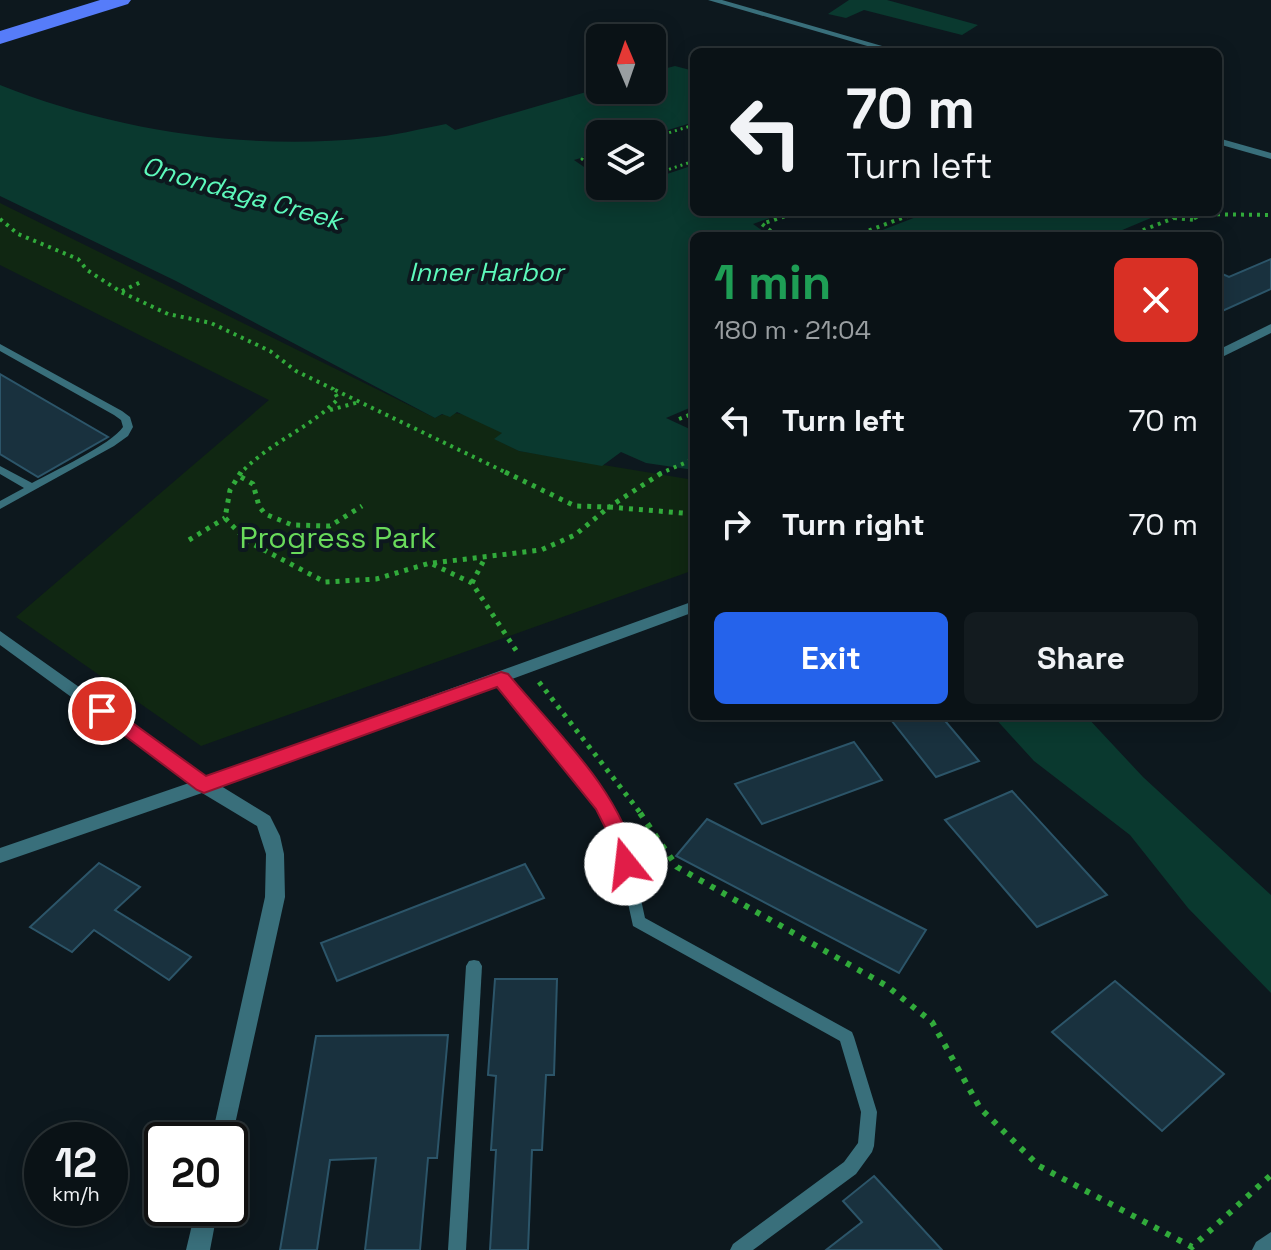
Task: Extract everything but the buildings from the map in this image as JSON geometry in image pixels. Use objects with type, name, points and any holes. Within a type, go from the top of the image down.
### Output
[{"type":"main road","points":[[0,38],[121,0]]},
{"type":"street","points":[[712,0],[884,48]]},
{"type":"street","points":[[1222,142],[1271,156]]},
{"type":"street","points":[[1222,353],[1271,328]]},
{"type":"street","points":[[0,856],[501,679],[690,607]]},
{"type":"street","points":[[0,637],[204,785],[264,821],[271,836],[275,854],[275,897],[226,1122]]},
{"type":"street","points":[[198,1250],[203,1226]]},
{"type":"street","points":[[1264,1250],[1271,1244]]},
{"type":"lane","points":[[0,347],[118,413],[126,419],[128,427],[110,444],[0,506]]},
{"type":"lane","points":[[0,469],[32,488]]},
{"type":"lane","points":[[501,679],[604,804],[620,835],[638,922],[846,1037],[869,1112],[866,1146],[850,1168],[739,1250]]},
{"type":"lane","points":[[457,1250],[474,966]]},
{"type":"path","points":[[666,134],[690,126]]},
{"type":"path","points":[[666,170],[690,162]]},
{"type":"path","points":[[1222,214],[1271,215]]},
{"type":"path","points":[[772,232],[762,224],[785,216]]},
{"type":"path","points":[[865,232],[907,216]]},
{"type":"path","points":[[1138,232],[1174,218],[1197,220],[1195,216]]},
{"type":"path","points":[[0,219],[18,234],[78,259],[87,270],[121,292],[168,314],[211,323],[270,351],[296,371],[575,506],[690,514]]},
{"type":"path","points":[[121,292],[143,281]]},
{"type":"path","points":[[189,540],[225,518],[231,488],[261,454],[329,410],[338,399],[333,389]]},
{"type":"path","points":[[329,410],[359,402]]},
{"type":"path","points":[[679,419],[690,415]]},
{"type":"path","points":[[225,518],[247,541],[325,582],[376,579],[430,563],[460,558],[526,554],[574,536],[652,477],[690,461]]},
{"type":"path","points":[[241,477],[253,484],[260,509],[270,518],[294,524],[330,526],[342,522],[362,506]]},
{"type":"path","points":[[472,583],[485,558]]},
{"type":"path","points":[[430,563],[472,583],[528,668],[629,796],[677,867],[887,986],[932,1022],[980,1108],[1039,1166],[1192,1247],[1271,1175]]},
{"type":"green space","name":"Progress Park","points":[[0,203],[435,418],[452,413],[469,416],[503,433],[495,439],[519,451],[690,479],[690,571],[201,746],[16,617],[269,400],[0,265]]},
{"type":"water","points":[[849,0],[887,0],[978,25],[962,35],[864,10],[846,18],[828,14]]},
{"type":"water","name":"Inner Harbor","points":[[675,66],[690,70],[690,123],[666,131],[666,120],[586,120],[586,156],[574,160],[586,168],[586,200],[666,200],[666,174],[690,166],[690,216],[776,216],[753,224],[764,232],[690,232],[690,408],[666,418],[690,429],[690,469],[646,463],[621,452],[602,466],[519,451],[494,439],[502,433],[457,412],[450,417],[442,414],[435,418],[176,281],[0,196],[0,85],[43,101],[134,125],[228,139],[275,142],[367,138],[446,124],[455,130],[586,92],[586,104],[666,104],[666,68]]},
{"type":"water","points":[[919,216],[1156,216],[1118,232],[877,232]]},
{"type":"water","points":[[997,720],[1090,720],[1143,777],[1271,895],[1271,993],[1188,908],[1130,835],[1034,761]]},
{"type":"route","points":[[102,711],[204,785],[501,679],[604,804],[620,835],[626,864]]},
{"type":"water label","name":"Onondaga Creek","points":[[242,193]]}]
